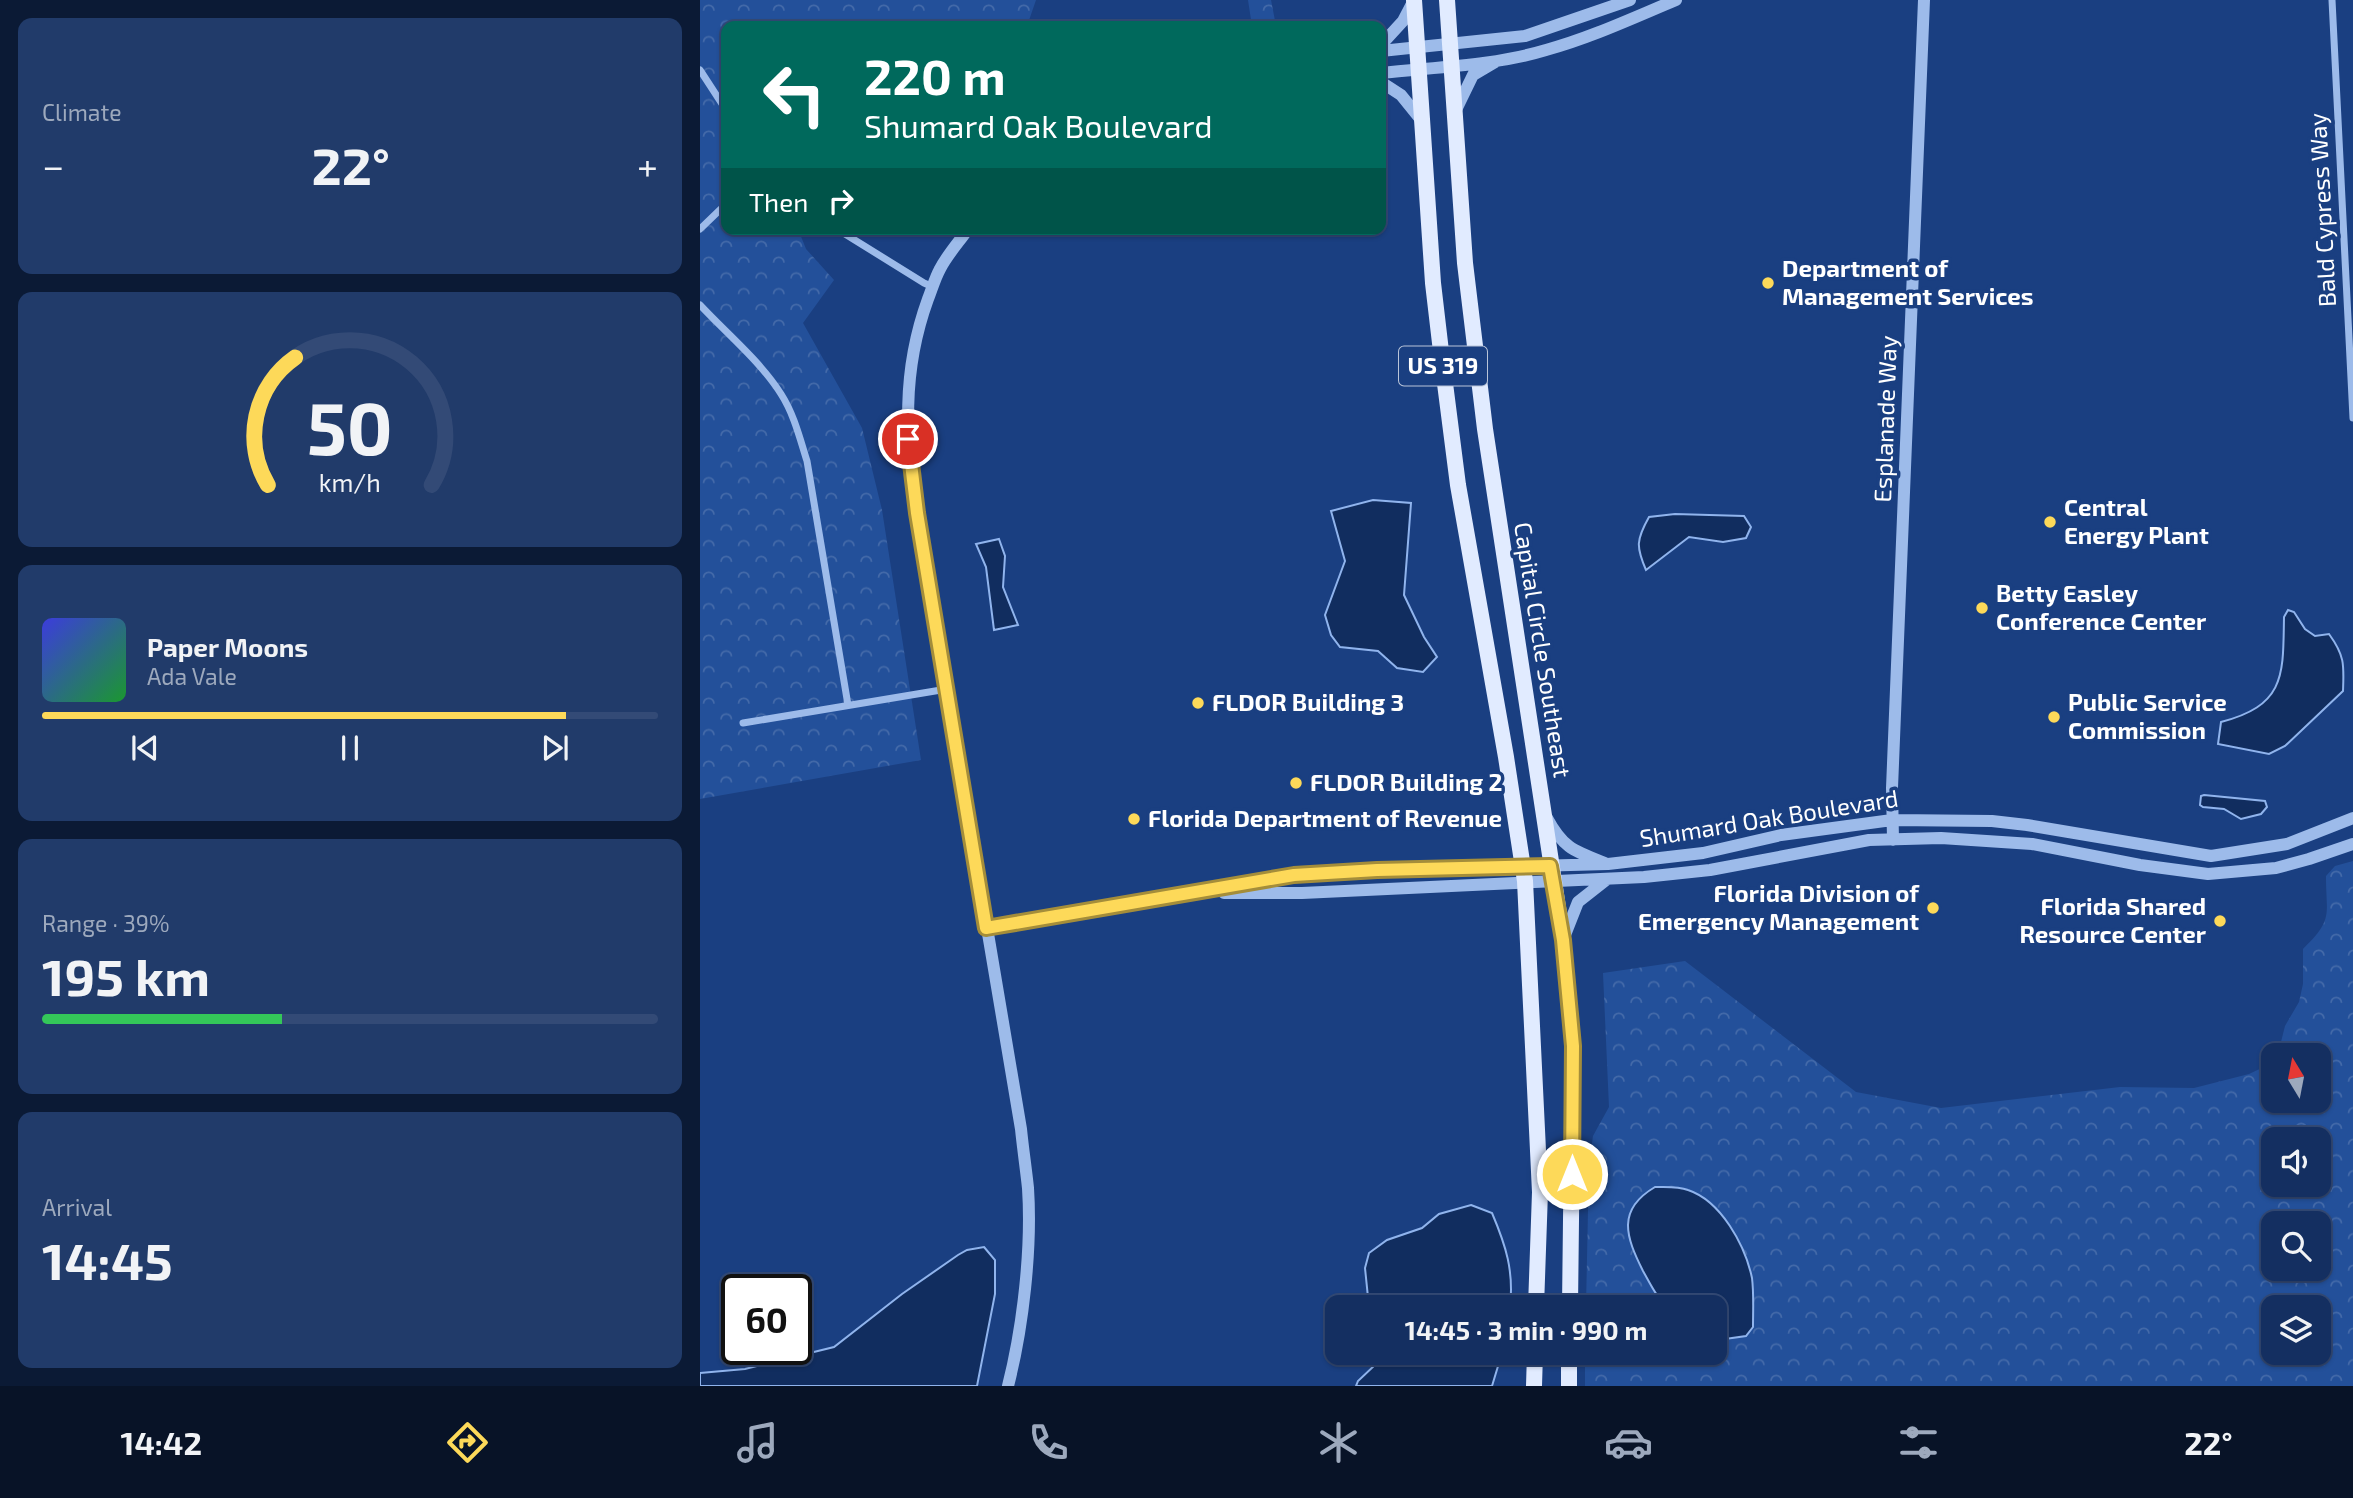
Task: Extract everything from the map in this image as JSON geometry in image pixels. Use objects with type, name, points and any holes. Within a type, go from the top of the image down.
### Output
[{"type":"main road","name":"US 319","points":[[1414,0],[1433,283],[1458,485],[1524,873],[1540,1192],[1536,1295]]},
{"type":"main road","name":"Capital Circle Southeast","points":[[1447,0],[1465,263],[1485,429],[1563,940],[1573,1046],[1570,1295]]},
{"type":"main road","points":[[1534,1386],[1535,1365]]},
{"type":"main road","points":[[1569,1365],[1569,1386]]},
{"type":"street","points":[[1386,40],[1403,21],[1414,0]]},
{"type":"street","points":[[1386,51],[1525,36],[1630,0]]},
{"type":"street","points":[[1386,72],[1499,60],[1545,51],[1648,5],[1676,0]]},
{"type":"street","name":"Esplanade Way","points":[[1893,840],[1924,0]]},
{"type":"street","name":"Bald Cypress Way","points":[[2332,0],[2353,418]]},
{"type":"street","points":[[1455,112],[1473,75],[1499,60]]},
{"type":"street","points":[[700,70],[721,102]]},
{"type":"street","points":[[1386,85],[1401,95],[1422,121]]},
{"type":"street","points":[[700,229],[721,209]]},
{"type":"street","points":[[847,235],[933,287]]},
{"type":"street","points":[[964,235],[939,269],[917,329],[909,371],[907,413],[917,513],[1021,1129],[1028,1189],[1028,1244],[1017,1350],[1008,1386]]},
{"type":"street","points":[[700,305],[776,387],[796,426],[807,461],[848,705]]},
{"type":"street","points":[[743,723],[947,689]]},
{"type":"street","points":[[1544,813],[1556,836],[1565,846],[1608,864]]},
{"type":"street","name":"Shumard Oak Boulevard","points":[[1551,873],[1703,853],[1781,835],[1892,820],[1992,821],[2211,856],[2287,844],[2353,818]]},
{"type":"street","points":[[1781,835],[1786,856]]},
{"type":"street","name":"Shumard Oak Boulevard","points":[[986,928],[1294,875],[1551,873],[1606,880],[1710,870],[1867,840],[1941,838],[2032,844],[2140,865],[2208,874],[2276,868],[2353,844]]},
{"type":"street","name":"Shumard Oak Boulevard","points":[[1185,893],[1302,892],[1524,873]]},
{"type":"street","points":[[1563,940],[1578,902],[1606,880]]},
{"type":"green space","points":[[700,0],[1036,0],[1029,21],[721,21],[721,235],[800,235],[806,249],[834,280],[803,323],[862,428],[882,510],[921,760],[700,799]]},
{"type":"green space","points":[[1248,0],[1271,0],[1275,21],[1251,21]]},
{"type":"green space","points":[[2353,861],[2353,1386],[1585,1386],[1585,1365],[1727,1365],[1727,1295],[1586,1295],[1589,1164],[1593,1136],[1609,1107],[1603,973],[1685,961],[1856,1092],[1941,1108],[2120,1087],[2194,1088],[2261,1068],[2261,1113],[2331,1113],[2331,1043],[2281,1043],[2285,1026],[2299,1002],[2303,984],[2303,949],[2320,930],[2326,916],[2326,876],[2335,866]]},
{"type":"shaded area","points":[[1373,500],[1411,503],[1404,595],[1437,657],[1423,672],[1397,668],[1378,651],[1340,647],[1331,635],[1325,615],[1345,561],[1331,511]]},
{"type":"shaded area","points":[[1675,514],[1744,516],[1751,527],[1746,538],[1723,542],[1689,537],[1646,570],[1639,544],[1649,517]]},
{"type":"shaded area","points":[[999,539],[1005,556],[1003,587],[1018,625],[994,630],[986,567],[976,544]]},
{"type":"shaded area","points":[[2288,610],[2294,612],[2305,629],[2315,636],[2329,634],[2342,661],[2343,691],[2285,746],[2269,754],[2218,744],[2221,722],[2258,707],[2269,697],[2276,685],[2283,655],[2284,617]]},
{"type":"shaded area","points":[[2201,796],[2265,801],[2267,807],[2261,814],[2241,819],[2224,809],[2203,807],[2200,805]]},
{"type":"shaded area","points":[[1655,1187],[1688,1190],[1711,1204],[1730,1226],[1744,1252],[1752,1278],[1753,1327],[1746,1336],[1727,1339],[1727,1295],[1657,1295],[1654,1291],[1629,1236],[1630,1215],[1634,1205]]},
{"type":"shaded area","points":[[1471,1205],[1492,1213],[1505,1248],[1510,1270],[1511,1295],[1368,1295],[1365,1268],[1369,1253],[1387,1240],[1422,1228],[1439,1214]]},
{"type":"shaded area","points":[[984,1247],[995,1260],[995,1294],[977,1386],[700,1386],[700,1373],[761,1365],[812,1365],[812,1352],[834,1347],[902,1294],[967,1250]]},
{"type":"shaded area","points":[[1375,1365],[1498,1365],[1492,1386],[1356,1386]]},
{"type":"place","name":"Department of Management Services","points":[[1768,283]]},
{"type":"place","name":"Central Energy Plant","points":[[2050,522]]},
{"type":"place","name":"Betty Easley Conference Center","points":[[1982,608]]},
{"type":"place","name":"FLDOR Building 3","points":[[1198,703]]},
{"type":"place","name":"Public Service Commission","points":[[2054,717]]},
{"type":"place","name":"FLDOR Building 2","points":[[1296,783]]},
{"type":"place","name":"Florida Department of Revenue","points":[[1134,819]]},
{"type":"place","name":"Florida Division of Emergency Management","points":[[1933,908]]},
{"type":"place","name":"Florida Shared Resource Center","points":[[2220,921]]},
{"type":"route","points":[[908,439],[917,513],[986,928],[1294,875],[1550,866],[1563,940],[1573,1046],[1572,1174]]}]
